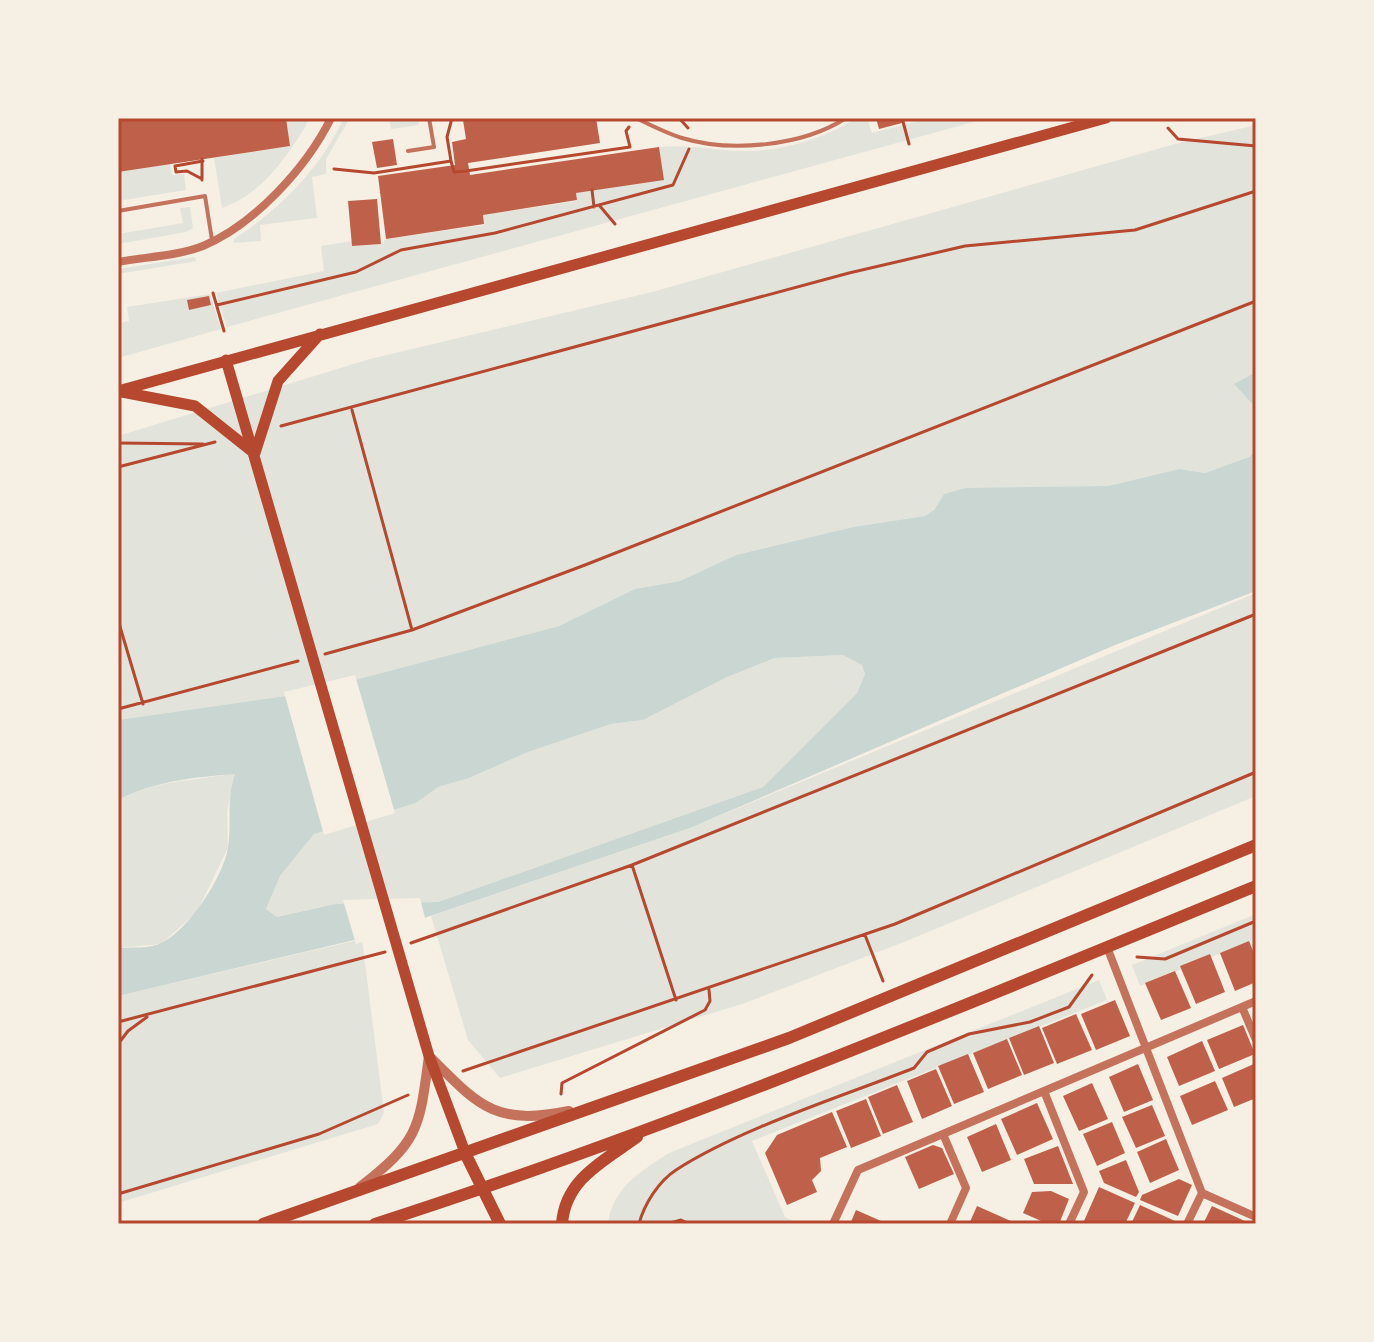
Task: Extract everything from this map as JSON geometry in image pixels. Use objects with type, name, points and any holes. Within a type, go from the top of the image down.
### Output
[{"type":"main road","points":[[1060,131],[1071,118]]},
{"type":"main road","points":[[118,391],[1106,118]]},
{"type":"main road","points":[[254,454],[276,389],[321,334]]},
{"type":"main road","points":[[226,360],[429,1056],[466,1155],[500,1224]]},
{"type":"main road","points":[[118,391],[186,402],[202,410],[254,454]]},
{"type":"main road","points":[[263,1224],[466,1155],[803,1032],[1256,845]]},
{"type":"main road","points":[[375,1224],[482,1190],[794,1074],[1256,886]]},
{"type":"main road","points":[[562,1224],[568,1195],[580,1177],[653,1126]]},
{"type":"street","points":[[118,262],[202,246],[261,208],[302,167],[331,118]]},
{"type":"street","points":[[1107,947],[1202,1193],[1256,1217]]},
{"type":"street","points":[[833,1224],[858,1170],[1256,1001]]},
{"type":"street","points":[[1242,1007],[1256,1040]]},
{"type":"street","points":[[429,1056],[475,1101],[490,1109],[523,1116],[605,1104]]},
{"type":"street","points":[[350,1196],[392,1163],[415,1133],[421,1114],[429,1056]]},
{"type":"street","points":[[1044,1091],[1084,1192],[1069,1224]]},
{"type":"street","points":[[943,1134],[966,1188],[950,1224]]},
{"type":"street","points":[[1187,1224],[1202,1193]]},
{"type":"lane","points":[[408,151],[434,147],[429,118]]},
{"type":"lane","points":[[636,118],[683,139],[736,145],[781,142],[846,118]]},
{"type":"lane","points":[[118,211],[205,196],[212,240]]},
{"type":"path","points":[[452,118],[447,137],[454,172],[630,147],[626,131],[636,118]]},
{"type":"path","points":[[902,118],[909,144]]},
{"type":"path","points":[[1168,128],[1178,139],[1256,146]]},
{"type":"path","points":[[217,305],[356,272],[401,250],[495,233],[673,185],[691,145]]},
{"type":"path","points":[[202,179],[187,171],[176,172],[175,166],[202,160],[205,172]]},
{"type":"path","points":[[334,169],[374,173],[451,161]]},
{"type":"path","points":[[465,164],[470,172]]},
{"type":"path","points":[[592,190],[597,206],[615,224]]},
{"type":"path","points":[[279,426],[352,409],[485,369],[965,246],[1135,230],[1256,191]]},
{"type":"path","points":[[213,293],[224,331]]},
{"type":"path","points":[[322,655],[412,630],[1256,301]]},
{"type":"path","points":[[352,409],[412,630]]},
{"type":"path","points":[[118,467],[221,440]]},
{"type":"path","points":[[118,443],[207,444]]},
{"type":"path","points":[[401,947],[632,865],[1256,614]]},
{"type":"path","points":[[118,620],[143,704]]},
{"type":"path","points":[[118,709],[307,659]]},
{"type":"path","points":[[457,1074],[865,935],[1256,772]]},
{"type":"path","points":[[632,865],[676,1000]]},
{"type":"path","points":[[1137,957],[1165,959],[1256,921]]},
{"type":"path","points":[[865,935],[883,981]]},
{"type":"path","points":[[118,1022],[386,952]]},
{"type":"path","points":[[639,1224],[644,1206],[674,1171],[743,1137],[914,1068],[927,1052],[969,1034],[1030,1022],[1069,1007],[1092,975]]},
{"type":"path","points":[[561,1094],[562,1083],[705,1010],[710,1001],[709,990]]},
{"type":"path","points":[[118,1044],[128,1031],[150,1015]]},
{"type":"path","points":[[118,1194],[319,1134],[417,1091]]},
{"type":"path","points":[[667,1224],[681,1220],[690,1224]]},
{"type":"shaded area","points":[[286,118],[310,118],[274,171],[250,193],[222,208],[214,158],[290,146]]},
{"type":"shaded area","points":[[344,118],[350,118],[326,159],[326,174],[312,177],[317,218],[260,225],[261,241],[234,243],[234,239],[268,214],[297,186],[323,155]]},
{"type":"shaded area","points":[[389,118],[418,118],[419,125],[391,129]]},
{"type":"shaded area","points":[[856,118],[867,118],[872,133],[930,118],[988,118],[227,327],[216,293],[324,271],[321,246],[352,241],[353,246],[381,244],[386,239],[484,225],[483,215],[577,201],[576,193],[663,179],[659,147],[756,151],[786,147],[816,138]]},
{"type":"shaded area","points":[[1256,125],[1256,372],[1234,384],[1256,408],[1256,450],[1249,457],[1205,473],[1179,469],[1108,486],[944,494],[934,510],[925,516],[853,527],[736,555],[680,581],[635,589],[559,626],[306,693],[118,720],[118,436],[370,359],[652,292],[1175,144]]},
{"type":"shaded area","points":[[170,164],[172,175],[184,174],[186,190],[118,201],[118,172]]},
{"type":"shaded area","points":[[190,207],[193,228],[186,232],[118,244],[118,234],[183,223],[180,208]]},
{"type":"shaded area","points":[[194,257],[197,261],[118,274],[118,269]]},
{"type":"shaded area","points":[[210,294],[221,329],[118,358],[118,323],[129,321],[127,307]]},
{"type":"shaded area","points":[[1256,372],[1256,408],[1234,384]]},
{"type":"shaded area","points":[[1256,450],[1256,591],[1115,645],[690,828],[371,936],[118,996],[118,948],[152,946],[171,937],[193,915],[212,888],[228,848],[235,774],[161,784],[118,800],[118,720],[306,693],[559,626],[635,589],[680,581],[736,555],[853,527],[925,516],[934,510],[944,494],[966,488],[1108,486],[1179,469],[1205,473],[1249,457]],"holes":[[[843,655],[862,665],[865,674],[857,693],[763,787],[438,902],[335,904],[277,917],[266,909],[280,876],[314,834],[416,803],[438,787],[469,778],[528,752],[611,724],[643,720],[727,677],[775,658]]]},
{"type":"shaded area","points":[[1256,593],[1256,796],[904,942],[745,1003],[500,1078],[468,1040],[431,916],[690,828]]},
{"type":"shaded area","points":[[843,655],[862,664],[865,674],[857,693],[763,787],[438,902],[335,904],[277,917],[266,909],[280,876],[314,834],[416,803],[438,787],[469,778],[528,752],[611,724],[643,720],[727,677],[775,658]]},
{"type":"shaded area","points":[[235,773],[227,812],[228,848],[197,912],[161,944],[118,948],[118,800],[147,788]]},
{"type":"shaded area","points":[[1256,914],[1256,939],[1140,986],[1132,965]]},
{"type":"shaded area","points":[[362,939],[384,1113],[378,1124],[118,1203],[118,996]]},
{"type":"shaded area","points":[[1099,980],[1107,1000],[752,1141],[785,1217],[799,1224],[608,1224],[615,1200],[622,1190],[638,1174],[669,1153]]},
{"type":"pier","points":[[355,675],[395,813],[324,835],[284,692]]},
{"type":"pier","points":[[420,898],[426,922],[356,944],[343,900]]},
{"type":"building","points":[[118,118],[286,118],[290,146],[118,172]]},
{"type":"building","points":[[596,118],[600,143],[468,163],[470,175],[659,147],[664,180],[576,193],[577,200],[483,215],[484,224],[386,239],[378,176],[455,165],[452,142],[466,139],[463,120]]},
{"type":"building","points":[[876,118],[901,118],[902,123],[879,129]]},
{"type":"building","points":[[393,139],[397,165],[377,168],[372,142]]},
{"type":"building","points":[[377,199],[381,244],[352,246],[348,201]]},
{"type":"building","points":[[209,296],[211,305],[189,310],[187,300]]},
{"type":"building","points":[[1249,941],[1256,958],[1256,982],[1235,991],[1220,953]]},
{"type":"building","points":[[1210,954],[1225,992],[1196,1004],[1180,966]]},
{"type":"building","points":[[1175,971],[1191,1008],[1161,1020],[1145,983]]},
{"type":"building","points":[[1115,1000],[1130,1036],[1096,1050],[1081,1014]]},
{"type":"building","points":[[1076,1014],[1092,1050],[1057,1064],[1042,1028]]},
{"type":"building","points":[[1243,1025],[1255,1054],[1219,1069],[1207,1040]]},
{"type":"building","points":[[1039,1026],[1054,1063],[1024,1075],[1009,1038]]},
{"type":"building","points":[[1007,1039],[1022,1075],[988,1089],[973,1053]]},
{"type":"building","points":[[1202,1041],[1215,1071],[1179,1086],[1167,1057]]},
{"type":"building","points":[[968,1054],[984,1092],[954,1104],[938,1066]]},
{"type":"building","points":[[1256,1063],[1256,1098],[1234,1107],[1222,1078]]},
{"type":"building","points":[[1138,1064],[1153,1100],[1124,1112],[1109,1077]]},
{"type":"building","points":[[936,1069],[952,1106],[922,1119],[907,1081]]},
{"type":"building","points":[[1215,1081],[1228,1110],[1192,1125],[1180,1096]]},
{"type":"building","points":[[1092,1083],[1108,1119],[1079,1131],[1063,1096]]},
{"type":"building","points":[[897,1085],[913,1122],[883,1134],[868,1097]]},
{"type":"building","points":[[866,1099],[881,1136],[851,1148],[836,1111]]},
{"type":"building","points":[[1037,1103],[1053,1139],[1017,1155],[1001,1119]]},
{"type":"building","points":[[1152,1105],[1165,1136],[1136,1148],[1122,1117]]},
{"type":"building","points":[[832,1112],[847,1147],[820,1158],[821,1171],[812,1180],[817,1192],[787,1205],[765,1153],[777,1135]]},
{"type":"building","points":[[1112,1122],[1125,1153],[1097,1166],[1083,1134]]},
{"type":"building","points":[[996,1124],[1011,1160],[982,1172],[967,1137]]},
{"type":"building","points":[[1166,1139],[1179,1170],[1150,1183],[1137,1152]]},
{"type":"building","points":[[933,1145],[942,1148],[954,1174],[919,1189],[905,1157]]},
{"type":"building","points":[[1058,1146],[1073,1184],[1034,1184],[1024,1159]]},
{"type":"building","points":[[1126,1160],[1139,1192],[1136,1197],[1104,1183],[1099,1171]]},
{"type":"building","points":[[1179,1179],[1192,1185],[1178,1216],[1140,1200],[1142,1195]]},
{"type":"building","points":[[1099,1187],[1135,1203],[1125,1224],[1084,1221]]},
{"type":"building","points":[[1051,1191],[1069,1199],[1059,1224],[1048,1224],[1023,1213],[1032,1192]]},
{"type":"building","points":[[1140,1205],[1175,1221],[1174,1224],[1131,1224]]},
{"type":"building","points":[[977,1206],[1013,1222],[969,1224]]},
{"type":"building","points":[[1212,1206],[1247,1222],[1203,1224]]},
{"type":"building","points":[[856,1210],[888,1224],[850,1224]]}]
